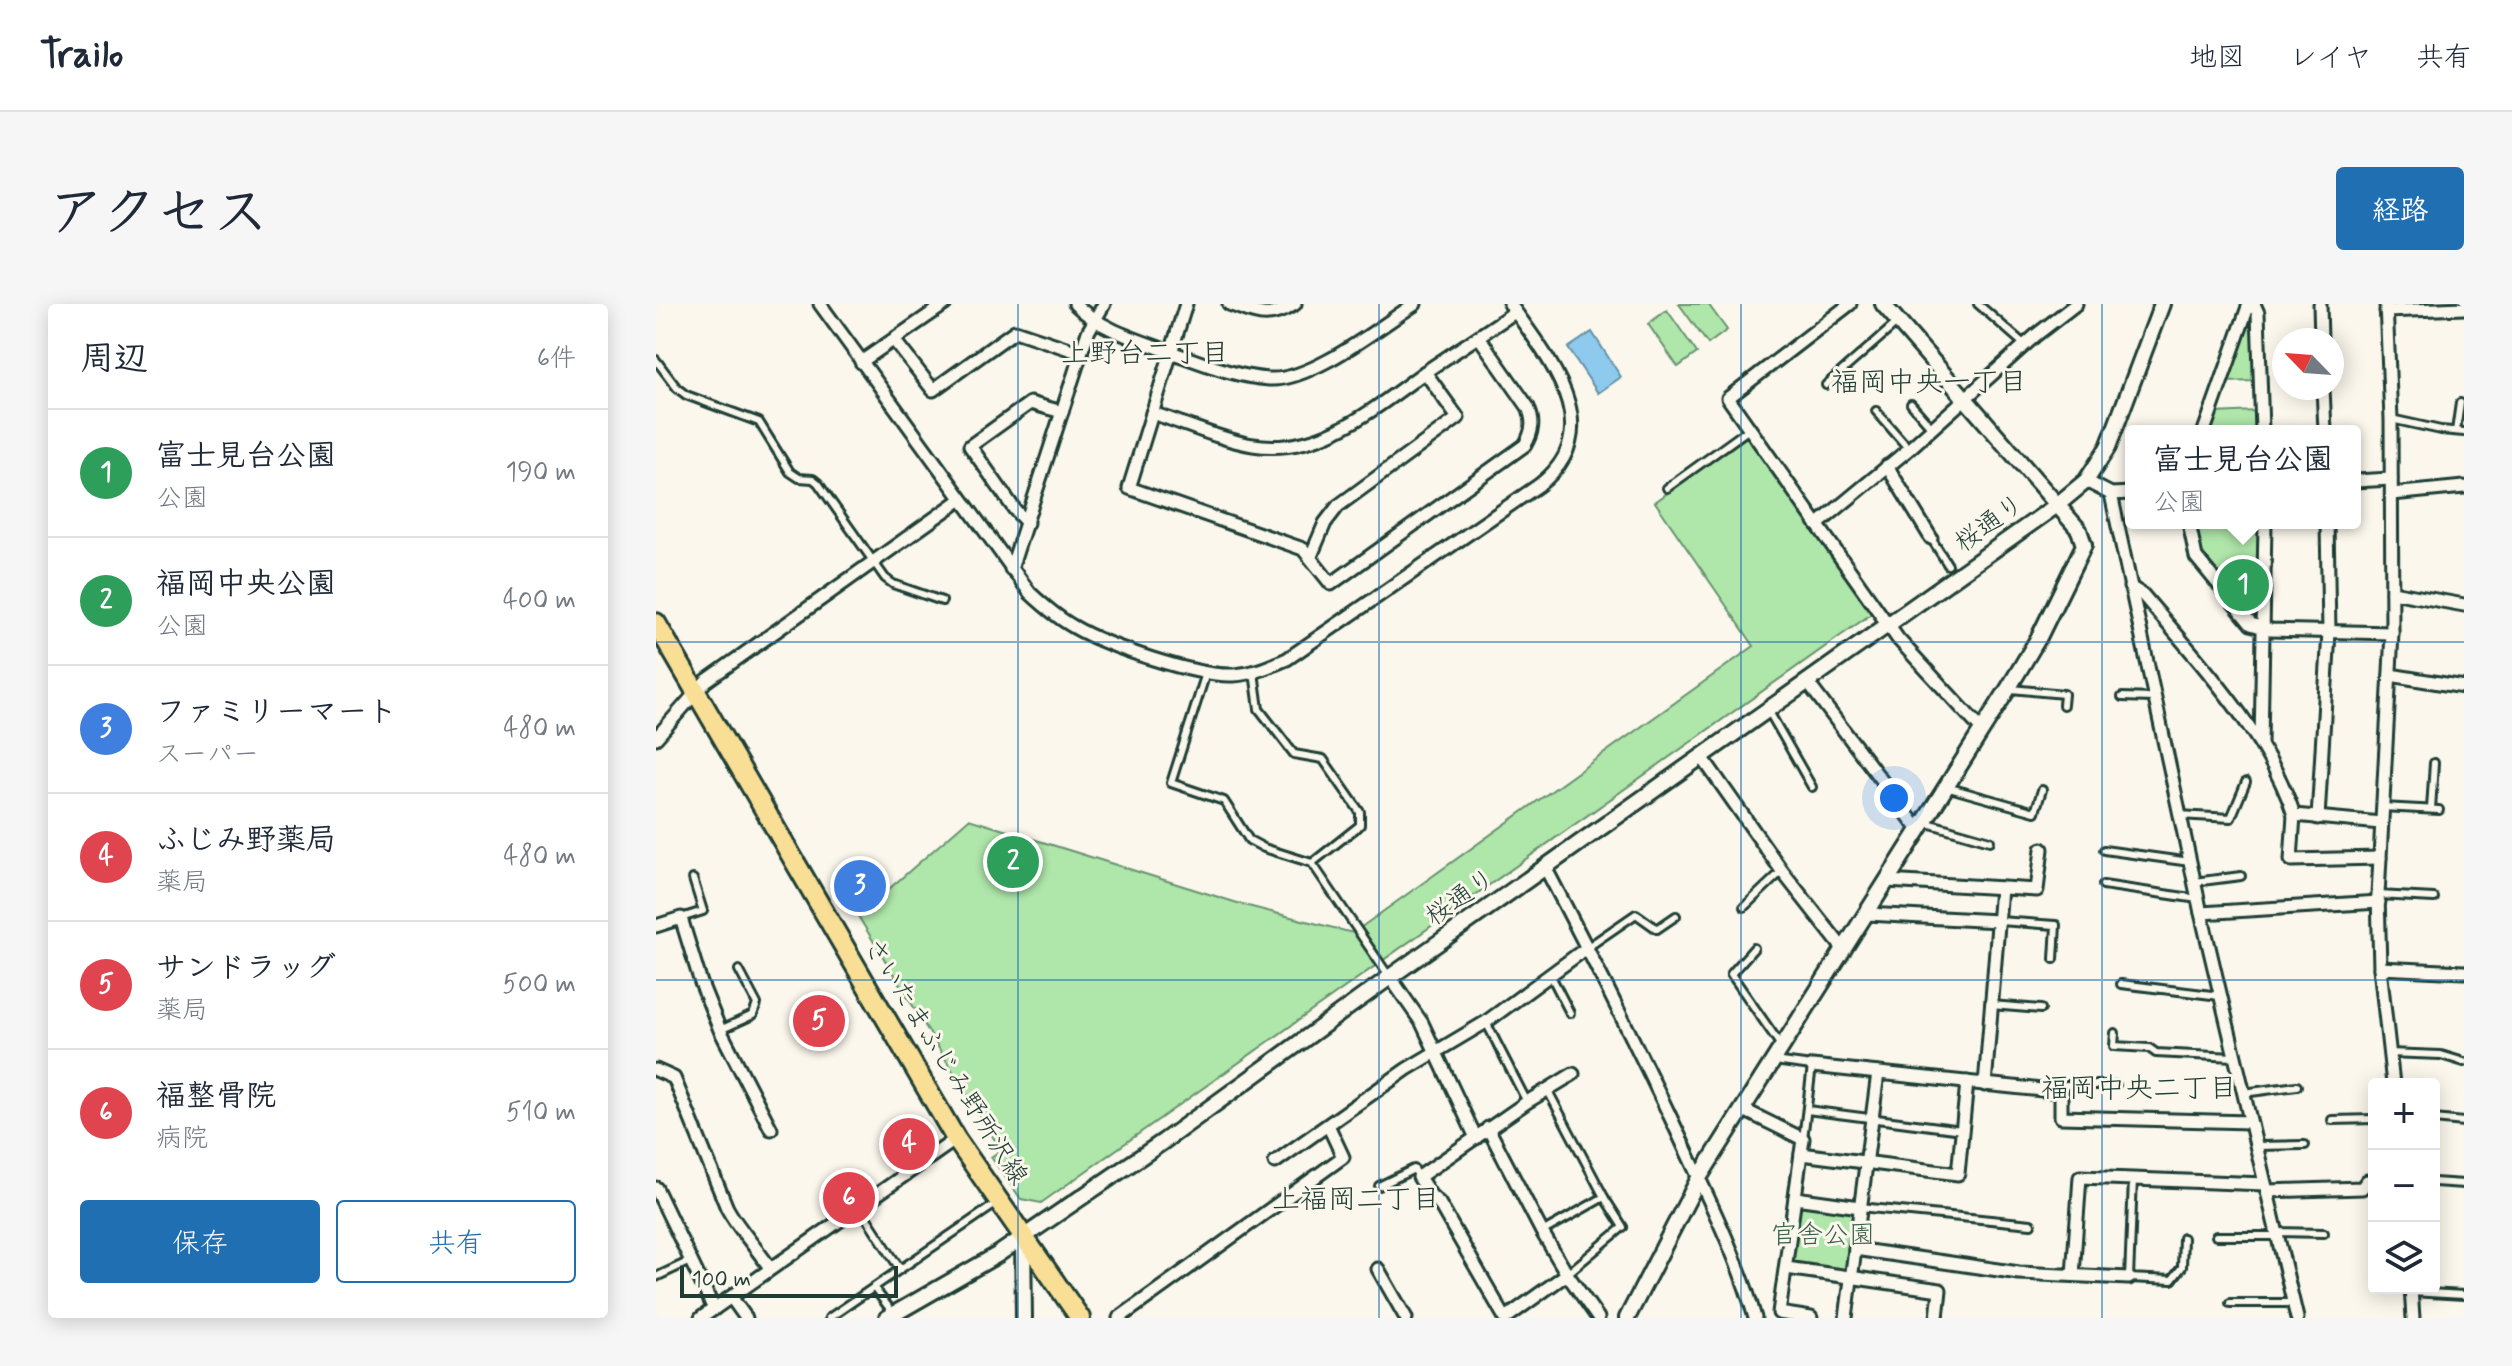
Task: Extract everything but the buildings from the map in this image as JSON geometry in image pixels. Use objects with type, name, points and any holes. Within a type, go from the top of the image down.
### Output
[{"type":"main road","name":"さいたまふじみ野所沢線","points":[[656,623],[956,1139],[1080,1318]]},
{"type":"street","points":[[820,304],[1030,593],[1075,628],[1206,673],[1231,676],[1254,672],[1287,659],[1539,485],[1556,469],[1569,445],[1572,429],[1569,401],[1563,384],[1512,308],[1479,337],[1354,424],[1288,446],[1252,445],[1152,413]]},
{"type":"street","points":[[861,362],[945,304]]},
{"type":"street","points":[[1075,304],[1110,329],[1245,376],[1272,380],[1320,366],[1415,304]]},
{"type":"street","points":[[1011,569],[1081,353],[1104,304]]},
{"type":"street","points":[[1186,304],[1129,488],[1303,549],[1331,584],[1525,445],[1533,426],[1532,416],[1479,337]]},
{"type":"street","points":[[1229,304],[1258,309],[1267,316],[1280,314],[1295,304]]},
{"type":"street","points":[[1850,304],[1728,398],[1898,639],[1982,730]]},
{"type":"street","points":[[1627,1318],[1699,1178],[2008,689],[2039,637],[2084,545],[2079,530],[1883,304]]},
{"type":"street","name":"桜通り","points":[[890,1316],[997,1255],[1164,1141],[1390,977],[2057,505],[2086,481],[2108,447],[2162,304]]},
{"type":"street","points":[[2206,425],[2252,304]]},
{"type":"street","points":[[2252,304],[2258,313],[2262,425]]},
{"type":"street","points":[[2320,304],[2321,328]]},
{"type":"street","points":[[1817,525],[1909,449],[2069,306]]},
{"type":"street","points":[[2392,1078],[2380,968],[2378,898],[2392,633],[2391,419],[2386,307],[2464,308]]},
{"type":"street","points":[[894,340],[933,390],[1015,331],[1081,353]]},
{"type":"street","points":[[1311,556],[1325,523],[1338,506],[1458,418],[1425,372]]},
{"type":"street","points":[[2324,400],[2325,425]]},
{"type":"street","points":[[1027,523],[970,446],[1030,403],[1062,412]]},
{"type":"street","points":[[1887,466],[1931,538]]},
{"type":"street","points":[[2361,481],[2391,479]]},
{"type":"street","points":[[2086,481],[2111,494],[2125,493]]},
{"type":"street","points":[[2392,494],[2464,487]]},
{"type":"street","points":[[2111,494],[2194,882],[2297,1318]]},
{"type":"street","points":[[656,738],[706,681],[960,500]]},
{"type":"street","points":[[2190,529],[2196,557],[2245,619],[2265,630],[2392,633]]},
{"type":"street","points":[[2261,744],[2265,529]]},
{"type":"street","points":[[2318,818],[2329,632],[2327,529]]},
{"type":"street","points":[[2130,587],[2143,595],[2261,744],[2294,815],[2291,860],[2380,858]]},
{"type":"street","points":[[2392,592],[2464,605]]},
{"type":"street","points":[[2390,675],[2464,687]]},
{"type":"street","points":[[1808,683],[1921,826]]},
{"type":"street","points":[[1702,757],[1782,871],[1844,950]]},
{"type":"street","points":[[2294,815],[2381,823]]},
{"type":"street","points":[[1887,881],[2037,890],[2042,849]]},
{"type":"street","points":[[1545,867],[1588,947],[1699,1178],[1735,1261],[1755,1318]]},
{"type":"street","points":[[1985,1085],[2001,888]]},
{"type":"street","points":[[2201,913],[2378,898]]},
{"type":"street","points":[[1867,914],[1998,921]]},
{"type":"street","points":[[656,926],[681,918],[701,983],[720,1030],[771,1129]]},
{"type":"street","points":[[1275,1162],[1434,1051],[1486,1022],[1588,947]]},
{"type":"street","points":[[2380,968],[2464,972]]},
{"type":"street","points":[[1390,977],[1422,1023],[1476,1138]]},
{"type":"street","points":[[1812,1066],[2061,1092],[2061,1117],[2250,1122]]},
{"type":"street","points":[[656,1070],[674,1078],[727,1208],[770,1268]]},
{"type":"street","points":[[1846,1318],[1878,1073]]},
{"type":"street","points":[[1567,1274],[1506,1318],[1439,1203],[1419,1177],[1573,1074]]},
{"type":"street","points":[[1801,1154],[1958,1174],[1967,1082]]},
{"type":"street","points":[[1744,1110],[1803,1139],[1778,1316],[1811,1318]]},
{"type":"street","points":[[1119,1318],[1343,1157],[1328,1125]]},
{"type":"street","points":[[1488,1128],[1542,1232],[1598,1318]]},
{"type":"street","points":[[701,1318],[956,1139]]},
{"type":"street","points":[[2073,1275],[2080,1177],[2266,1187],[2362,1188],[2368,1181]]},
{"type":"street","points":[[656,1188],[714,1309]]},
{"type":"street","points":[[1795,1198],[1860,1207]]},
{"type":"street","points":[[1023,1236],[1024,1318]]},
{"type":"street","points":[[1855,1249],[2019,1273],[2129,1278]]},
{"type":"street","points":[[1786,1268],[1940,1290],[1937,1318]]},
{"type":"street","points":[[1378,1269],[1406,1318]]},
{"type":"street","points":[[2411,1294],[2413,1318]]},
{"type":"street","points":[[731,1297],[746,1318]]},
{"type":"lane","points":[[1978,304],[2025,345]]},
{"type":"lane","points":[[1826,385],[1898,322]]},
{"type":"lane","points":[[656,360],[686,395],[759,422],[790,472],[818,483],[885,578],[893,584],[942,601]]},
{"type":"lane","points":[[2391,419],[2460,432],[2460,403]]},
{"type":"lane","points":[[1911,404],[1932,428]]},
{"type":"lane","points":[[1876,411],[1909,449]]},
{"type":"lane","points":[[1667,488],[1749,429]]},
{"type":"lane","points":[[1931,538],[1948,565]]},
{"type":"lane","points":[[1254,672],[1259,709],[1294,754],[1323,759],[1360,812],[1360,825],[1312,863]]},
{"type":"lane","points":[[1206,673],[1171,783],[1224,801],[1249,840],[1312,863],[1390,977]]},
{"type":"lane","points":[[2008,689],[2064,694],[2063,705]]},
{"type":"lane","points":[[2122,697],[2153,698]]},
{"type":"lane","points":[[1768,710],[1812,787]]},
{"type":"lane","points":[[2431,809],[2434,763]]},
{"type":"lane","points":[[2179,815],[2231,818],[2246,782]]},
{"type":"lane","points":[[1946,787],[2035,812],[2042,790]]},
{"type":"lane","points":[[2382,807],[2439,810]]},
{"type":"lane","points":[[1921,826],[1990,841]]},
{"type":"lane","points":[[2104,850],[2190,862]]},
{"type":"lane","points":[[1744,907],[1782,871]]},
{"type":"lane","points":[[2194,882],[2241,876]]},
{"type":"lane","points":[[681,918],[703,911],[693,879]]},
{"type":"lane","points":[[2103,885],[2198,899]]},
{"type":"lane","points":[[2378,898],[2434,898]]},
{"type":"lane","points":[[1588,947],[1636,914],[1657,929],[1676,916]]},
{"type":"lane","points":[[1998,921],[2056,925],[2054,959]]},
{"type":"lane","points":[[1754,948],[1731,974],[1782,1047]]},
{"type":"lane","points":[[720,1030],[753,1015],[757,1004],[739,970]]},
{"type":"lane","points":[[1550,974],[1570,1013]]},
{"type":"lane","points":[[2121,984],[2220,996]]},
{"type":"lane","points":[[1991,1005],[2041,1009]]},
{"type":"lane","points":[[1486,1022],[1527,1102]]},
{"type":"lane","points":[[2115,1033],[2114,1046],[2149,1048],[2156,1053],[2234,1057]]},
{"type":"lane","points":[[2388,1053],[2441,1055],[2464,1062]]},
{"type":"lane","points":[[1774,1061],[1812,1066],[1803,1139]]},
{"type":"lane","points":[[2061,1092],[2066,1085],[2116,1085]]},
{"type":"lane","points":[[2243,1093],[2297,1086]]},
{"type":"lane","points":[[1547,1089],[1623,1227],[1567,1274]]},
{"type":"lane","points":[[1807,1110],[1962,1130]]},
{"type":"lane","points":[[2332,1120],[2368,1119]]},
{"type":"lane","points":[[2440,1120],[2464,1122]]},
{"type":"lane","points":[[2256,1146],[2305,1145]]},
{"type":"lane","points":[[1379,1186],[1414,1169],[1419,1177]]},
{"type":"lane","points":[[2133,1179],[2129,1278],[2172,1280],[2182,1267],[2183,1238]]},
{"type":"lane","points":[[2440,1182],[2464,1184]]},
{"type":"lane","points":[[1542,1232],[1604,1197]]},
{"type":"lane","points":[[829,1318],[1000,1201]]},
{"type":"lane","points":[[859,1206],[900,1269]]},
{"type":"lane","points":[[1860,1207],[2031,1224]]},
{"type":"lane","points":[[2216,1236],[2324,1233]]},
{"type":"lane","points":[[656,1277],[690,1261]]},
{"type":"lane","points":[[874,1288],[890,1316]]},
{"type":"lane","points":[[2440,1293],[2464,1295]]},
{"type":"lane","points":[[2230,1303],[2294,1303]]},
{"type":"green space","points":[[1679,304],[1708,304],[1727,330],[1708,344]]},
{"type":"green space","points":[[1667,310],[1697,353],[1678,367],[1648,324]]},
{"type":"green space","points":[[2250,317],[2253,319],[2255,381],[2225,382]]},
{"type":"green space","points":[[2256,411],[2257,425],[2209,425],[2214,413]]},
{"type":"green space","points":[[1747,437],[1874,612],[1041,1203],[1021,1199],[991,1157],[1001,1150],[858,916],[969,819],[1244,905],[1353,933],[1754,646],[1655,502]]},
{"type":"green space","points":[[2195,529],[2261,529],[2260,616],[2250,617],[2201,557]]},
{"type":"green space","name":"官舎公園","points":[[1800,1203],[1854,1212],[1846,1267],[1842,1271],[1796,1264],[1792,1259]]},
{"type":"water","points":[[1592,332],[1621,377],[1598,393],[1568,348]]},
{"type":"place","name":"富士見台公園","points":[[2243,585]]},
{"type":"place","name":"福岡中央公園","points":[[1013,862]]},
{"type":"place","name":"ファミリーマート","points":[[860,886]]},
{"type":"place","name":"サンドラッグ","points":[[819,1021]]},
{"type":"place","name":"ふじみ野薬局","points":[[909,1144]]},
{"type":"place","name":"福整骨院","points":[[849,1198]]},
{"type":"district","name":"上野台二丁目","points":[[1145,354]]},
{"type":"district","name":"福岡中央一丁目","points":[[1929,383]]},
{"type":"district","name":"福岡中央二丁目","points":[[2139,1089]]},
{"type":"district","name":"上福岡二丁目","points":[[1356,1200]]}]
